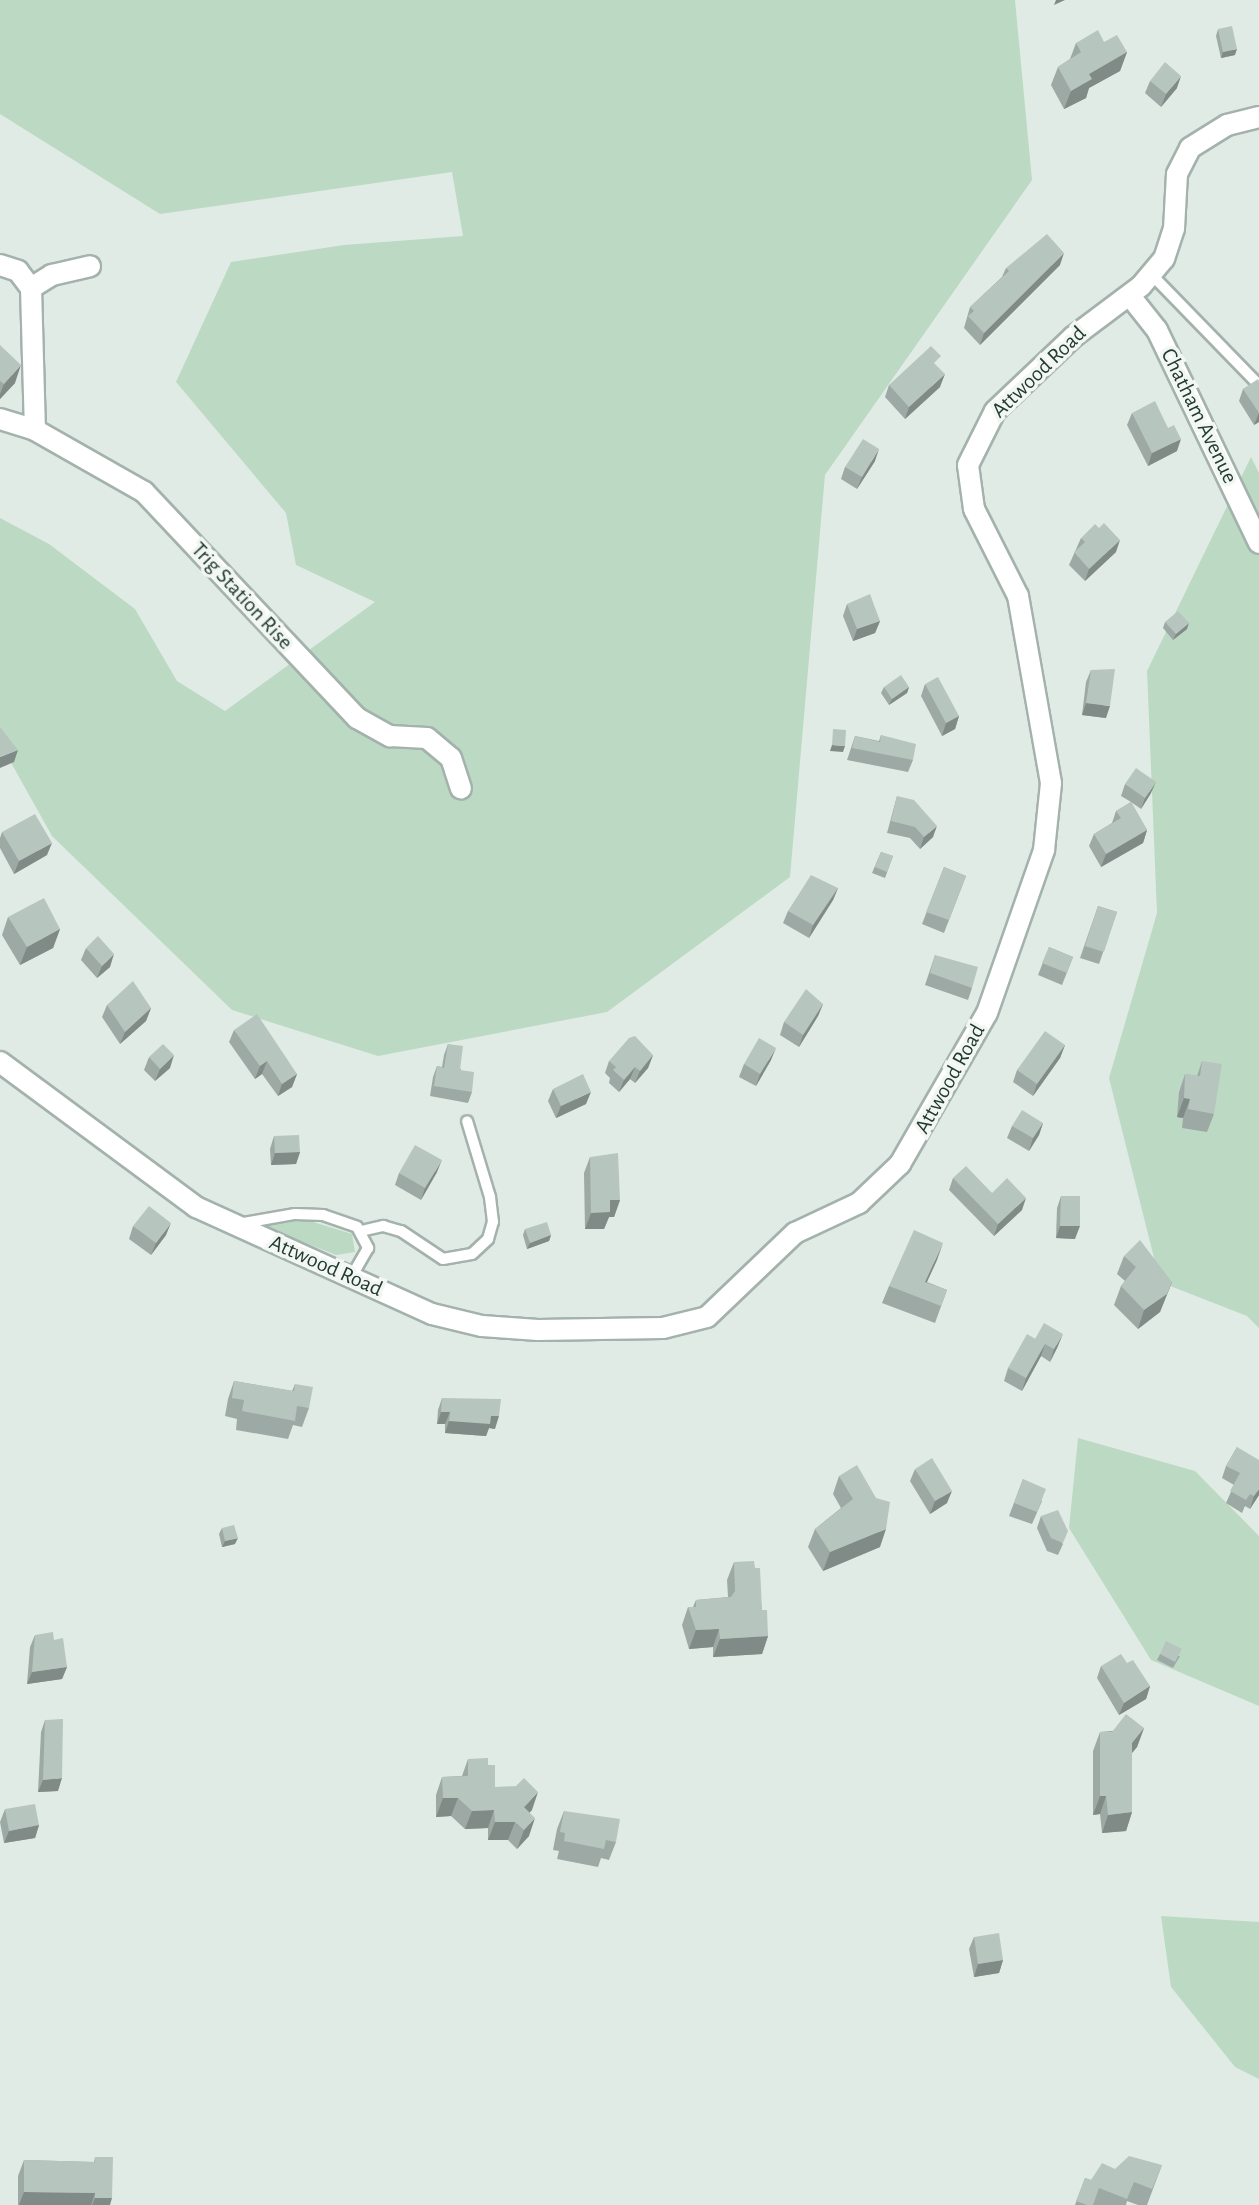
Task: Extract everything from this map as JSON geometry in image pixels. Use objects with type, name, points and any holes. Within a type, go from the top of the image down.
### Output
[{"type":"street","name":"Attwood Road","points":[[0,1062],[180,1197],[232,1226],[352,1276],[432,1314],[482,1326],[538,1330],[685,1325],[707,1317],[728,1301],[795,1233],[859,1203],[900,1164],[987,1013],[1051,822],[1037,682],[1018,596],[974,509],[968,465],[995,411],[1073,337],[1130,296],[1152,275],[1170,245],[1182,159],[1214,131],[1259,117]]},
{"type":"street","points":[[0,265],[18,271],[31,288],[35,430]]},
{"type":"street","points":[[31,288],[52,275],[90,266]]},
{"type":"street","name":"Chatham Avenue","points":[[1130,296],[1157,330],[1259,543]]},
{"type":"street","name":"Trig Station Rise","points":[[0,419],[35,430],[144,492],[357,718],[390,736],[427,738],[451,758],[461,788]]},
{"type":"lane","points":[[1152,275],[1259,385]]},
{"type":"lane","points":[[361,1231],[383,1226],[401,1231],[443,1259],[472,1254],[488,1239],[493,1222],[490,1197],[467,1121]]},
{"type":"lane","points":[[232,1226],[303,1214],[338,1219],[361,1231],[368,1248],[352,1276]]},
{"type":"green space","points":[[0,0],[1015,0],[1032,180],[825,475],[790,877],[607,1012],[378,1056],[232,1010],[52,836],[0,743],[0,518],[49,544],[135,609],[177,681],[225,711],[375,602],[296,565],[286,513],[176,382],[231,262],[344,245],[463,236],[452,172],[160,214],[0,114]]},
{"type":"green space","points":[[1251,457],[1259,473],[1259,1328],[1247,1316],[1160,1282],[1109,1078],[1157,913],[1147,671]]},
{"type":"green space","points":[[274,1220],[310,1221],[352,1234],[355,1252],[336,1255],[262,1226]]},
{"type":"green space","points":[[1078,1438],[1195,1471],[1259,1536],[1259,1706],[1151,1660],[1069,1528]]},
{"type":"green space","points":[[1161,1916],[1259,1922],[1259,2079],[1235,2067],[1171,1987]]},
{"type":"building","points":[[1232,26],[1237,49],[1223,52],[1218,29]]},
{"type":"building","points":[[1098,30],[1104,42],[1117,35],[1127,52],[1089,74],[1092,79],[1071,91],[1058,67],[1081,52],[1076,43]]},
{"type":"building","points":[[1165,62],[1181,76],[1166,94],[1150,81]]},
{"type":"building","points":[[1047,234],[1064,253],[984,333],[968,316],[974,311],[970,307],[1009,271],[1006,268]]},
{"type":"building","points":[[0,345],[21,365],[4,384],[0,381]]},
{"type":"building","points":[[931,346],[941,356],[934,363],[945,374],[909,407],[889,385]]},
{"type":"building","points":[[1259,381],[1259,413],[1243,389]]},
{"type":"building","points":[[1155,401],[1168,428],[1174,425],[1181,439],[1152,453],[1132,413]]},
{"type":"building","points":[[863,439],[879,449],[862,477],[845,467]]},
{"type":"building","points":[[1104,523],[1120,540],[1089,569],[1074,552],[1085,542],[1081,538],[1095,524],[1099,528]]},
{"type":"building","points":[[870,594],[880,621],[857,629],[847,604]]},
{"type":"building","points":[[1178,611],[1189,623],[1176,634],[1165,622]]},
{"type":"building","points":[[1115,669],[1110,706],[1086,703],[1091,670]]},
{"type":"building","points":[[901,675],[909,687],[892,699],[884,687]]},
{"type":"building","points":[[938,677],[959,716],[946,723],[925,684]]},
{"type":"building","points":[[0,727],[18,750],[0,757]]},
{"type":"building","points":[[833,729],[846,730],[845,746],[832,745]]},
{"type":"building","points":[[881,735],[916,744],[913,760],[852,748],[855,736],[880,742]]},
{"type":"building","points":[[1136,768],[1156,782],[1145,798],[1125,784]]},
{"type":"building","points":[[897,796],[914,800],[937,826],[924,837],[915,827],[891,821]]},
{"type":"building","points":[[1131,802],[1147,830],[1106,854],[1094,834],[1121,818],[1116,811]]},
{"type":"building","points":[[35,814],[52,843],[19,861],[2,832]]},
{"type":"building","points":[[881,852],[893,856],[887,872],[875,867]]},
{"type":"building","points":[[944,867],[966,876],[949,920],[926,912]]},
{"type":"building","points":[[811,875],[838,888],[813,925],[788,911]]},
{"type":"building","points":[[44,898],[60,929],[27,947],[8,917]]},
{"type":"building","points":[[1098,906],[1117,912],[1104,952],[1085,946]]},
{"type":"building","points":[[98,936],[114,954],[102,966],[86,948]]},
{"type":"building","points":[[1049,947],[1073,957],[1067,973],[1042,963]]},
{"type":"building","points":[[935,955],[978,967],[972,988],[930,973]]},
{"type":"building","points":[[133,981],[151,1008],[125,1032],[107,1005]]},
{"type":"building","points":[[806,989],[823,1004],[803,1035],[784,1022]]},
{"type":"building","points":[[257,1014],[297,1074],[282,1084],[267,1061],[260,1066],[234,1030]]},
{"type":"building","points":[[1045,1031],[1065,1045],[1037,1084],[1017,1070]]},
{"type":"building","points":[[635,1036],[653,1055],[640,1071],[635,1067],[624,1080],[613,1070],[616,1067],[609,1061],[629,1038]]},
{"type":"building","points":[[759,1038],[776,1048],[760,1074],[744,1064]]},
{"type":"building","points":[[163,1044],[174,1055],[160,1069],[149,1057]]},
{"type":"building","points":[[448,1044],[463,1046],[460,1070],[474,1072],[472,1092],[434,1086],[437,1066],[444,1068]]},
{"type":"building","points":[[1202,1061],[1222,1064],[1214,1114],[1188,1109],[1190,1099],[1184,1098],[1185,1074],[1200,1076]]},
{"type":"building","points":[[583,1074],[591,1092],[561,1106],[553,1089]]},
{"type":"building","points":[[1022,1110],[1043,1123],[1033,1138],[1012,1126]]},
{"type":"building","points":[[299,1135],[300,1152],[275,1153],[274,1136]]},
{"type":"building","points":[[415,1145],[442,1160],[425,1188],[399,1173]]},
{"type":"building","points":[[618,1153],[620,1200],[610,1200],[610,1212],[591,1213],[590,1157]]},
{"type":"building","points":[[966,1166],[992,1193],[1007,1178],[1026,1198],[998,1224],[953,1178]]},
{"type":"building","points":[[1061,1196],[1080,1196],[1080,1226],[1060,1226]]},
{"type":"building","points":[[149,1206],[171,1223],[156,1243],[133,1226]]},
{"type":"building","points":[[547,1222],[551,1235],[530,1243],[525,1229]]},
{"type":"building","points":[[914,1230],[943,1243],[925,1282],[947,1290],[941,1306],[889,1286]]},
{"type":"building","points":[[1140,1240],[1172,1282],[1167,1294],[1144,1310],[1121,1286],[1136,1267],[1124,1256]]},
{"type":"building","points":[[1044,1323],[1063,1334],[1054,1349],[1045,1344],[1026,1378],[1008,1368],[1027,1334],[1035,1339]]},
{"type":"building","points":[[234,1381],[294,1391],[295,1384],[313,1387],[309,1408],[297,1406],[295,1421],[242,1411],[244,1400],[232,1398]]},
{"type":"building","points":[[442,1398],[501,1399],[499,1416],[491,1416],[490,1424],[449,1421],[450,1412],[441,1412]]},
{"type":"building","points":[[1237,1447],[1259,1460],[1259,1489],[1246,1500],[1230,1491],[1240,1473],[1226,1466]]},
{"type":"building","points":[[932,1458],[952,1491],[935,1501],[915,1469]]},
{"type":"building","points":[[857,1465],[876,1498],[890,1502],[886,1529],[830,1552],[815,1529],[853,1499],[839,1476]]},
{"type":"building","points":[[1023,1479],[1046,1489],[1037,1512],[1014,1503]]},
{"type":"building","points":[[1058,1510],[1068,1531],[1063,1543],[1051,1538],[1041,1516]]},
{"type":"building","points":[[234,1525],[238,1538],[225,1541],[222,1528]]},
{"type":"building","points":[[754,1561],[755,1568],[760,1568],[762,1610],[767,1610],[768,1636],[720,1639],[719,1629],[696,1630],[688,1607],[696,1607],[696,1600],[731,1597],[735,1591],[734,1562]]},
{"type":"building","points":[[53,1632],[54,1640],[63,1638],[67,1667],[32,1672],[35,1635]]},
{"type":"building","points":[[1166,1641],[1182,1649],[1175,1662],[1160,1654]]},
{"type":"building","points":[[1121,1654],[1127,1663],[1133,1660],[1150,1686],[1124,1703],[1101,1666]]},
{"type":"building","points":[[1126,1714],[1144,1728],[1132,1743],[1132,1812],[1108,1815],[1106,1796],[1100,1796],[1100,1732],[1112,1732]]},
{"type":"building","points":[[63,1719],[62,1778],[43,1780],[45,1720]]},
{"type":"building","points":[[488,1758],[488,1765],[495,1765],[495,1787],[516,1786],[524,1778],[538,1792],[524,1807],[535,1818],[524,1830],[515,1822],[495,1822],[494,1810],[472,1811],[458,1798],[443,1798],[442,1777],[468,1776],[468,1759]]},
{"type":"building","points":[[35,1804],[39,1825],[9,1831],[5,1809]]},
{"type":"building","points":[[564,1811],[620,1819],[616,1842],[606,1840],[604,1849],[564,1841],[565,1833],[560,1832]]},
{"type":"building","points":[[999,1933],[1003,1960],[978,1964],[974,1937]]},
{"type":"building","points":[[1129,2156],[1162,2165],[1152,2189],[1134,2182],[1127,2199],[1099,2188],[1093,2205],[1076,2201],[1085,2178],[1091,2180],[1102,2163],[1115,2169]]},
{"type":"building","points":[[95,2157],[113,2157],[112,2198],[95,2198],[95,2193],[24,2192],[24,2160],[95,2162]]}]
